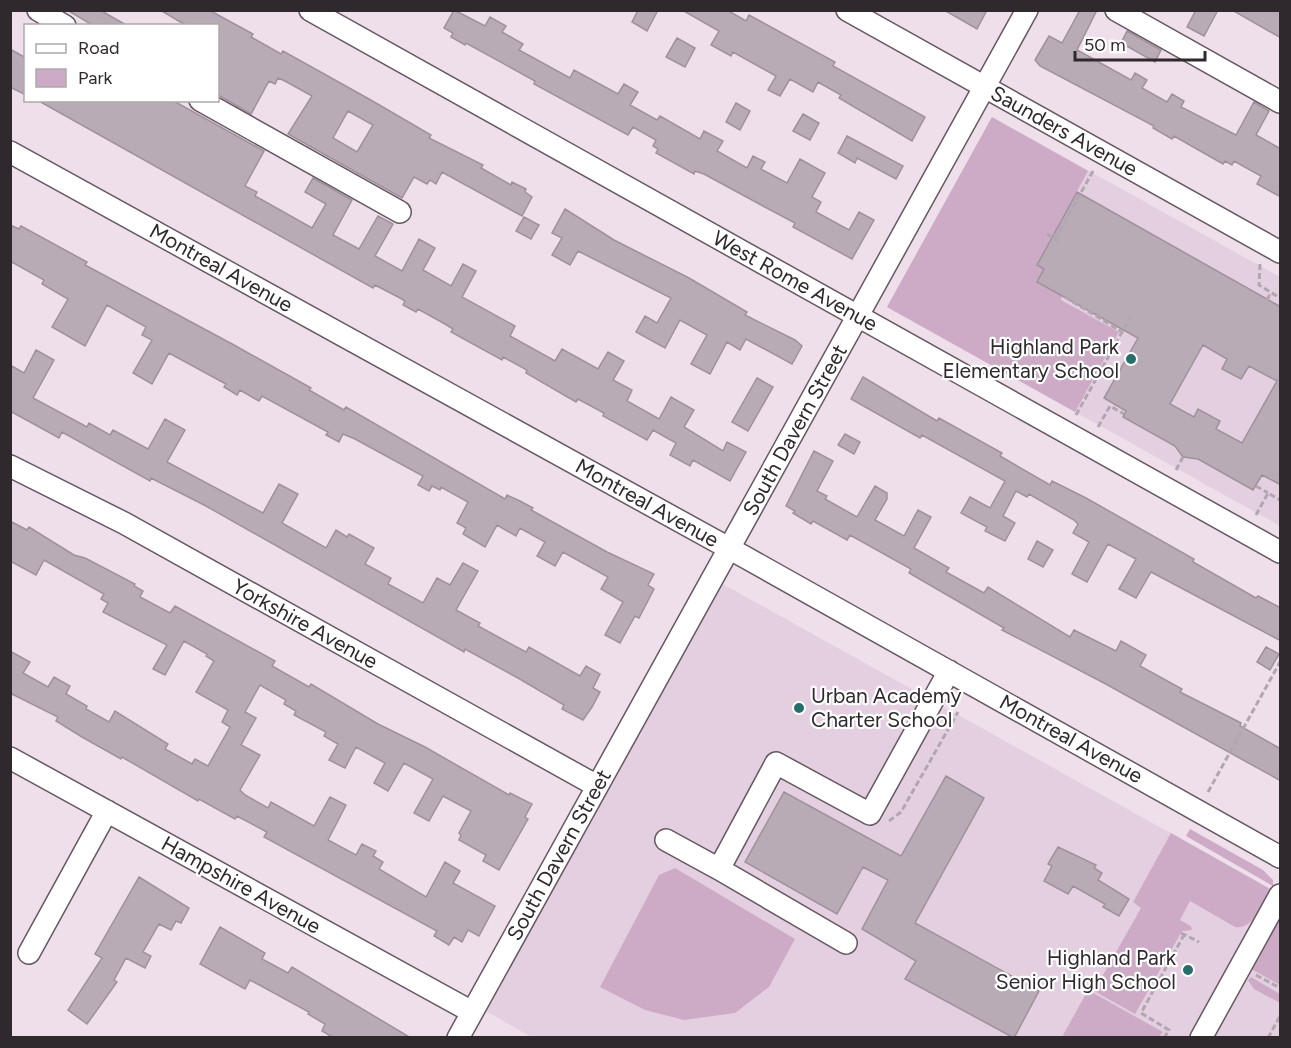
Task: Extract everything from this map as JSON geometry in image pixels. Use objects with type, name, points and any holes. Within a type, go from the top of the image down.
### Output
[{"type":"street","points":[[38,10],[62,24]]},
{"type":"street","name":"West Rome Avenue","points":[[310,10],[1281,552]]},
{"type":"street","name":"Saunders Avenue","points":[[847,10],[1281,252]]},
{"type":"street","name":"South Davern Street","points":[[458,1038],[1027,10]]},
{"type":"street","points":[[1116,10],[1281,102]]},
{"type":"street","points":[[204,102],[400,212]]},
{"type":"street","name":"Montreal Avenue","points":[[10,152],[729,548],[1281,857]]},
{"type":"street","name":"Yorkshire Avenue","points":[[10,466],[124,523],[597,786]]},
{"type":"street","points":[[719,869],[776,763],[870,814],[949,671]]},
{"type":"street","name":"Hampshire Avenue","points":[[10,758],[472,1012]]},
{"type":"street","points":[[29,953],[107,811]]},
{"type":"street","points":[[666,840],[846,943]]},
{"type":"street","points":[[1202,1038],[1281,895]]},
{"type":"path","points":[[1047,234],[1057,240],[1093,171]]},
{"type":"path","points":[[1260,264],[1258,285],[1281,298]]},
{"type":"path","points":[[1268,300],[1271,292]]},
{"type":"path","points":[[1065,297],[1122,332]]},
{"type":"path","points":[[1076,415],[1131,316]]},
{"type":"path","points":[[1098,427],[1110,406],[1124,414]]},
{"type":"path","points":[[1176,470],[1183,457]]},
{"type":"path","points":[[1256,486],[1281,500]]},
{"type":"path","points":[[1256,515],[1268,493]]},
{"type":"path","points":[[1208,792],[1281,662]]},
{"type":"path","points":[[1165,1036],[1169,1030],[1141,1013],[1183,933],[1200,942]]},
{"type":"path","points":[[1241,966],[1281,988]]},
{"type":"path","points":[[1268,1038],[1281,1016]]},
{"type":"shaded area","name":"Highland Park Elementary School","points":[[992,117],[1280,277],[1280,526],[887,307]]},
{"type":"shaded area","name":"Urban Academy Charter School","points":[[721,583],[1280,894],[1280,1037],[533,1038],[484,1010]]},
{"type":"green space","points":[[992,117],[1088,171],[1037,264],[1044,269],[1037,282],[1062,296],[1061,300],[1119,332],[1075,412],[887,307]]},
{"type":"green space","points":[[1190,829],[1263,870],[1273,880],[1273,886],[1186,836]]},
{"type":"green space","points":[[1171,833],[1270,889],[1257,914],[1242,927],[1235,927],[1190,901],[1180,920],[1191,926],[1192,930],[1182,931],[1135,1014],[1094,991],[1141,908],[1133,902]]},
{"type":"green space","points":[[675,868],[795,939],[769,987],[735,1013],[684,1020],[645,1010],[600,987],[659,875]]},
{"type":"green space","points":[[1280,913],[1280,985],[1253,970],[1251,966]]},
{"type":"green space","points":[[1251,977],[1280,994],[1280,1003],[1254,989],[1248,980]]},
{"type":"green space","points":[[1088,990],[1163,1032],[1159,1037],[1062,1037]]},
{"type":"building","points":[[67,10],[100,10],[124,24],[91,24]]},
{"type":"building","points":[[160,10],[209,10],[253,34],[251,37],[281,54],[283,51],[431,135],[429,138],[483,165],[481,168],[511,185],[512,182],[526,189],[525,192],[532,197],[522,216],[442,172],[436,184],[430,180],[427,184],[414,177],[402,198],[288,134],[312,96],[278,78],[275,84],[269,81],[251,114],[219,96],[219,24],[184,24]],"holes":[[[348,111],[373,125],[357,152],[333,138]]]},
{"type":"building","points":[[454,10],[485,26],[490,17],[506,26],[502,32],[523,44],[519,50],[570,78],[574,70],[618,94],[624,84],[638,92],[630,105],[657,120],[660,116],[700,139],[704,131],[723,141],[717,151],[747,168],[753,156],[765,162],[761,169],[787,183],[800,159],[825,173],[812,197],[821,202],[816,212],[849,230],[859,212],[874,220],[852,259],[793,227],[795,223],[704,174],[695,171],[694,174],[656,153],[658,149],[653,146],[656,140],[633,127],[628,135],[534,84],[535,81],[451,37],[453,33],[444,28]]},
{"type":"building","points":[[638,10],[658,10],[647,31],[632,22]]},
{"type":"building","points":[[682,10],[727,10],[746,21],[749,15],[835,62],[833,66],[925,117],[912,141],[839,98],[841,95],[818,82],[813,92],[790,79],[780,96],[768,90],[776,76],[733,52],[731,56],[711,45],[719,31]]},
{"type":"building","points":[[944,10],[987,10],[977,29]]},
{"type":"building","points":[[1080,10],[1097,10],[1077,50],[1131,80],[1135,73],[1147,80],[1142,88],[1167,102],[1172,94],[1184,101],[1181,107],[1236,135],[1254,102],[1269,111],[1256,135],[1281,149],[1281,197],[1257,184],[1261,176],[1234,161],[1232,165],[1225,161],[1223,164],[1174,136],[1172,139],[1153,128],[1154,126],[1040,66],[1035,60],[1049,36],[1062,43]]},
{"type":"building","points":[[1196,10],[1218,10],[1204,36],[1187,27]]},
{"type":"building","points":[[1232,10],[1281,10],[1281,38]]},
{"type":"building","points":[[1127,31],[1161,50],[1155,62],[1121,43]]},
{"type":"building","points":[[677,38],[695,48],[685,67],[666,57]]},
{"type":"building","points":[[10,49],[24,57],[24,94],[10,87]]},
{"type":"building","points":[[41,102],[176,102],[264,151],[245,186],[257,192],[255,196],[312,228],[326,204],[305,192],[313,178],[352,200],[333,235],[359,249],[378,216],[393,224],[375,256],[402,271],[419,239],[435,248],[423,270],[451,286],[463,264],[476,271],[462,297],[515,326],[510,336],[555,361],[562,349],[598,369],[608,352],[624,361],[613,380],[632,390],[627,401],[659,419],[671,397],[694,410],[684,427],[723,451],[727,442],[746,452],[730,481],[693,460],[690,466],[670,455],[676,443],[653,430],[647,440],[603,416],[604,413],[578,399],[576,402],[526,373],[527,370],[503,357],[502,360],[451,332],[453,329],[418,309],[416,312],[403,305],[405,301],[400,298],[375,285],[373,288]]},
{"type":"building","points":[[736,103],[750,111],[740,130],[726,122]]},
{"type":"building","points":[[803,114],[819,123],[810,140],[793,131]]},
{"type":"building","points":[[847,136],[903,166],[896,179],[857,158],[855,163],[838,153]]},
{"type":"building","points":[[1077,192],[1281,307],[1281,485],[1262,475],[1253,490],[1198,459],[1183,457],[1175,446],[1123,417],[1126,411],[1104,398],[1138,338],[1037,282],[1044,269],[1037,265]],"holes":[[[1203,345],[1227,359],[1222,369],[1241,379],[1249,366],[1277,381],[1242,443],[1216,429],[1220,421],[1198,409],[1194,417],[1170,404]]]},
{"type":"building","points":[[565,209],[614,240],[689,278],[747,312],[745,315],[795,340],[802,346],[792,364],[746,339],[740,350],[727,342],[710,374],[691,364],[707,335],[680,320],[665,348],[636,332],[645,316],[657,323],[671,298],[578,251],[570,265],[552,255],[562,238],[552,233]]},
{"type":"building","points":[[524,217],[539,225],[531,239],[516,231]]},
{"type":"building","points":[[10,225],[19,229],[21,226],[87,262],[85,265],[311,388],[309,390],[344,410],[346,407],[505,499],[507,495],[520,501],[533,508],[531,510],[607,552],[654,574],[648,585],[654,589],[639,618],[635,616],[620,643],[605,635],[623,602],[601,589],[608,577],[563,552],[555,566],[537,556],[545,542],[520,528],[516,536],[497,525],[485,547],[463,534],[466,528],[457,523],[468,502],[441,487],[440,490],[432,486],[429,491],[418,485],[423,476],[355,439],[343,434],[339,442],[326,435],[328,432],[262,396],[259,401],[240,390],[237,395],[224,387],[226,384],[169,353],[152,384],[133,373],[152,340],[142,335],[146,327],[107,305],[85,346],[52,327],[68,299],[42,284],[44,280],[10,261]]},
{"type":"building","points":[[36,350],[54,360],[33,398],[87,427],[89,423],[110,435],[113,430],[148,449],[165,419],[185,430],[167,462],[263,513],[279,484],[298,494],[282,523],[326,548],[336,530],[347,537],[349,534],[374,548],[365,564],[391,578],[388,584],[423,603],[437,578],[450,585],[463,563],[478,571],[456,610],[480,623],[478,626],[526,652],[529,647],[580,676],[586,666],[600,674],[593,688],[600,692],[592,707],[583,720],[562,709],[564,705],[518,678],[465,649],[464,652],[206,506],[151,478],[150,481],[62,432],[59,438],[10,411],[10,365],[24,373]]},
{"type":"building","points":[[863,377],[937,421],[939,418],[1002,453],[1000,456],[1050,485],[1052,481],[1086,498],[1194,559],[1193,562],[1256,598],[1258,596],[1281,608],[1281,641],[1151,572],[1136,598],[1119,589],[1136,559],[1108,544],[1087,582],[1072,574],[1089,542],[1073,533],[1078,524],[1074,520],[1029,494],[1027,497],[1016,491],[1003,516],[1015,523],[1005,541],[985,531],[987,527],[961,513],[970,497],[990,508],[1005,481],[922,435],[920,438],[851,399]]},
{"type":"building","points":[[757,378],[773,387],[748,431],[732,422]]},
{"type":"building","points":[[845,434],[860,442],[854,454],[838,445]]},
{"type":"building","points":[[814,451],[833,461],[817,491],[827,496],[825,499],[857,517],[875,486],[887,493],[887,499],[875,520],[904,536],[918,510],[931,517],[914,548],[949,568],[946,572],[984,593],[988,587],[1070,637],[1074,630],[1116,651],[1121,641],[1146,655],[1140,666],[1182,689],[1180,692],[1241,723],[1240,726],[1281,749],[1281,781],[1104,683],[1002,630],[1004,628],[909,573],[911,569],[850,535],[847,540],[793,513],[795,511],[786,506]]},
{"type":"building","points":[[10,521],[27,530],[29,527],[74,555],[85,558],[135,584],[134,586],[143,591],[140,597],[170,613],[175,606],[275,661],[272,666],[309,687],[311,684],[378,724],[425,747],[509,795],[510,793],[532,804],[525,817],[528,819],[499,870],[483,861],[486,855],[459,840],[461,835],[459,833],[471,811],[443,796],[429,821],[414,813],[433,779],[404,763],[388,791],[374,783],[385,763],[356,747],[345,768],[329,760],[338,744],[324,736],[326,732],[294,715],[296,711],[284,704],[286,700],[260,685],[245,712],[256,718],[241,745],[260,755],[240,790],[245,795],[268,808],[271,802],[314,826],[330,797],[346,805],[328,840],[356,855],[362,844],[376,851],[373,856],[383,862],[379,869],[426,897],[445,862],[460,871],[453,883],[495,906],[479,936],[468,930],[462,942],[454,937],[449,945],[434,936],[437,931],[264,837],[267,832],[237,816],[235,819],[199,799],[198,801],[122,757],[121,759],[82,737],[56,721],[58,717],[12,694],[10,696],[10,651],[30,662],[23,673],[48,687],[54,677],[70,686],[66,694],[87,706],[86,709],[109,722],[115,711],[168,744],[165,749],[192,764],[195,759],[208,766],[230,727],[222,722],[228,710],[196,692],[214,661],[206,656],[207,654],[184,641],[165,675],[153,669],[167,645],[103,612],[108,603],[101,599],[104,594],[44,560],[36,575],[10,561]]},
{"type":"building","points":[[1037,541],[1053,550],[1043,567],[1028,559]]},
{"type":"building","points":[[1266,647],[1279,654],[1270,670],[1257,662]]},
{"type":"building","points":[[946,776],[984,798],[915,923],[1039,991],[1014,1038],[905,979],[916,961],[862,929],[888,880],[863,867],[837,914],[745,862],[784,792],[901,856]]},
{"type":"building","points":[[1058,847],[1096,865],[1094,868],[1102,873],[1098,880],[1129,899],[1119,916],[1103,907],[1105,904],[1073,886],[1068,894],[1044,881],[1052,866],[1048,864]]},
{"type":"building","points":[[139,877],[189,908],[181,923],[176,921],[171,930],[159,924],[143,952],[151,956],[145,968],[126,958],[114,980],[117,982],[87,1024],[68,1010],[102,958],[95,954]]},
{"type":"building","points":[[220,927],[265,953],[262,959],[288,973],[292,967],[411,1038],[334,1038],[322,1031],[325,1024],[308,1014],[309,1012],[250,980],[245,989],[200,964]]},
{"type":"place","name":"Highland Park Elementary School","points":[[1131,359]]},
{"type":"place","name":"Urban Academy Charter School","points":[[799,708]]},
{"type":"place","name":"Highland Park Senior High School","points":[[1188,970]]}]
